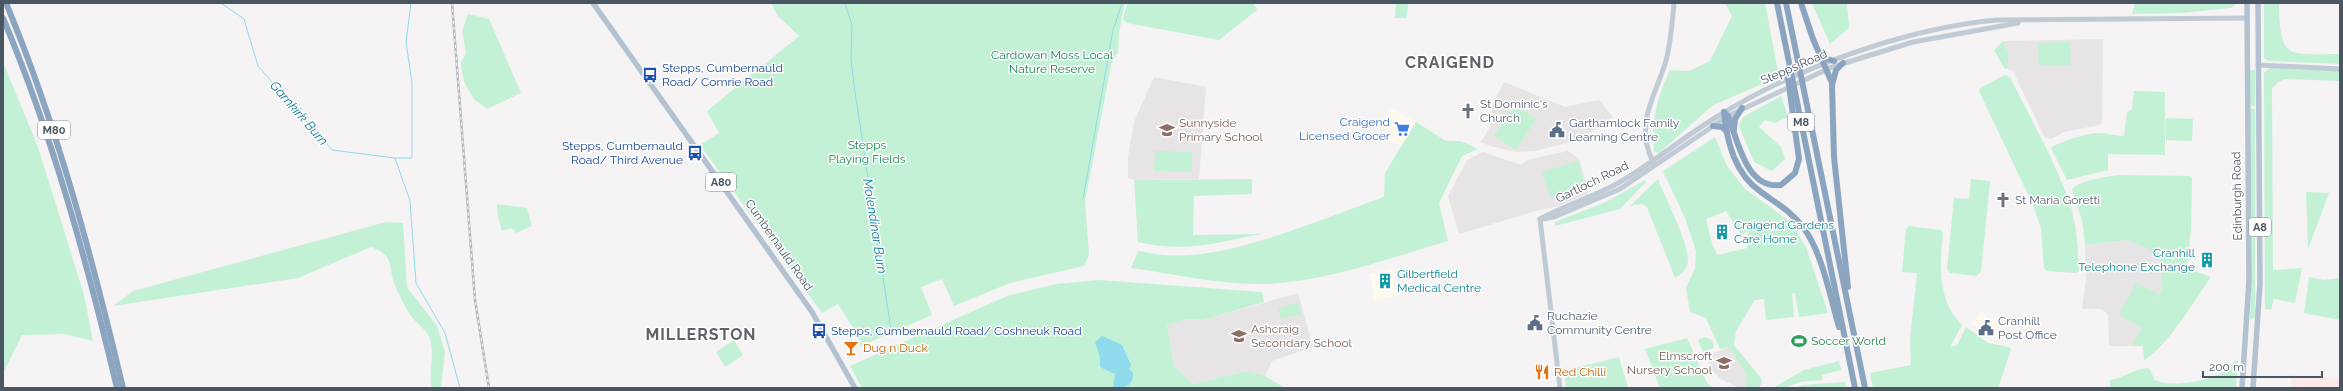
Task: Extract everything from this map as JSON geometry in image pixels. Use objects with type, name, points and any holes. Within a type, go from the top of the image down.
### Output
[{"type":"highway","name":"M80","points":[[6,3],[58,143],[93,260],[123,388]]},
{"type":"highway","name":"M8","points":[[1777,3],[1855,388]]},
{"type":"highway","name":"M8","points":[[1786,3],[1865,388]]},
{"type":"highway","points":[[1801,3],[1817,50],[1832,85]]},
{"type":"highway","name":"M80","points":[[3,18],[51,146],[74,218],[117,388]]},
{"type":"highway","points":[[1725,115],[1734,130],[1745,161],[1757,179],[1763,183],[1781,186],[1792,178],[1798,166],[1799,159],[1786,50]]},
{"type":"highway","points":[[1817,50],[1824,58],[1834,61]]},
{"type":"highway","points":[[1843,63],[1836,70],[1832,85],[1834,157],[1848,286],[1859,356]]},
{"type":"highway","points":[[1734,130],[1735,119],[1742,108]]},
{"type":"highway","points":[[1725,115],[1727,132],[1734,159],[1747,182],[1785,208],[1804,227],[1810,238],[1849,357]]},
{"type":"highway","points":[[1713,126],[1722,127],[1727,132]]},
{"type":"main road","name":"Cumbernauld Road","points":[[593,3],[799,293],[827,336],[856,388]]},
{"type":"main road","points":[[1654,164],[1649,156],[1646,144],[1647,112],[1666,60],[1674,3]]},
{"type":"main road","name":"Edinburgh Road","points":[[2242,388],[2249,280],[2247,3]]},
{"type":"main road","name":"Edinburgh Road","points":[[2254,388],[2260,283],[2258,3]]},
{"type":"main road","points":[[2247,18],[2259,18]]},
{"type":"main road","name":"Stepps Road","points":[[1654,164],[1713,126],[1725,115],[1775,92],[1834,61],[1878,45],[1959,24],[1997,20],[2247,18]]},
{"type":"main road","name":"Stepps Road","points":[[1825,67],[1843,63],[1887,48],[1961,32],[2041,20]]},
{"type":"main road","points":[[1959,24],[1961,32]]},
{"type":"main road","points":[[2248,65],[2340,69]]},
{"type":"main road","name":"Stepps Road","points":[[1654,164],[1725,115],[1774,86],[1816,71]]},
{"type":"main road","name":"Gartloch Road","points":[[1560,388],[1540,219],[1619,183],[1654,164]]},
{"type":"shaded area","points":[[2103,39],[2102,123],[2099,125],[2064,132],[2051,139],[2045,138],[2013,71],[2007,69],[2009,53],[2003,41]]},
{"type":"shaded area","name":"Sunnyside Primary School","points":[[1154,77],[1206,87],[1199,179],[1134,180],[1128,178],[1128,157],[1134,122]]},
{"type":"shaded area","points":[[1504,82],[1565,107],[1599,100],[1613,117],[1586,135],[1566,143],[1535,151],[1516,152],[1490,146],[1481,142],[1490,127],[1493,102]]},
{"type":"shaded area","points":[[1389,107],[1416,122],[1401,146],[1386,138],[1383,120]]},
{"type":"shaded area","points":[[1568,151],[1579,159],[1589,194],[1559,206],[1539,210],[1459,234],[1448,196],[1467,160],[1483,152],[1521,165],[1527,160]]},
{"type":"shaded area","points":[[2127,240],[2160,254],[2162,290],[2132,346],[2109,346],[2108,314],[2102,309],[2082,309],[2086,279],[2085,245]]},
{"type":"shaded area","points":[[1393,268],[1399,295],[1374,301],[1370,274]]},
{"type":"shaded area","name":"Ashcraig Secondary School","points":[[1298,293],[1313,347],[1272,361],[1265,376],[1248,371],[1193,384],[1174,366],[1167,325],[1186,319],[1203,320]]},
{"type":"shaded area","points":[[1981,311],[1990,319],[2002,322],[1998,339],[1971,324]]},
{"type":"shaded area","name":"Elmscroft Nursery School","points":[[1729,347],[1746,375],[1745,388],[1739,388],[1721,379],[1712,370],[1706,356]]},
{"type":"shaded area","points":[[2291,375],[2340,379],[2340,388],[2291,388]]},
{"type":"green space","name":"Stepps Playing Fields","points":[[771,3],[1125,3],[1119,32],[1118,53],[1113,57],[1110,70],[1085,202],[1089,255],[1084,266],[1010,283],[954,306],[942,279],[921,287],[932,315],[861,346],[855,331],[838,304],[822,313],[700,145],[719,133],[707,111],[799,36],[778,16]]},
{"type":"green space","points":[[1127,3],[1254,3],[1257,10],[1219,40],[1127,23],[1123,19]]},
{"type":"green space","points":[[1396,3],[1408,3],[1407,18],[1395,18]]},
{"type":"green space","points":[[1725,3],[1765,3],[1779,77],[1713,105],[1659,153],[1654,151],[1654,119],[1658,100],[1670,70],[1689,71],[1710,61],[1732,16]]},
{"type":"green space","points":[[1812,3],[1847,3],[1849,28],[1830,44]]},
{"type":"green space","points":[[2135,3],[2237,3],[2231,8],[2181,13],[2132,14]]},
{"type":"green space","points":[[2264,3],[2279,3],[2282,35],[2285,45],[2290,50],[2308,54],[2340,54],[2340,64],[2269,61],[2264,58]]},
{"type":"green space","points":[[468,14],[489,19],[521,93],[487,109],[474,99],[465,84],[462,73],[461,63],[466,53],[462,31]]},
{"type":"green space","points":[[2003,41],[2009,53],[2007,69],[2004,68],[1994,50]]},
{"type":"green space","points":[[2070,42],[2071,65],[2039,66],[2038,43]]},
{"type":"green space","points":[[3,62],[38,147],[84,295],[93,341],[64,334],[22,335],[3,373]]},
{"type":"green space","points":[[2270,68],[2340,71],[2340,81],[2285,79],[2278,82],[2272,89],[2273,270],[2302,268],[2295,303],[2274,299],[2271,310],[2265,309],[2264,73]]},
{"type":"green space","points":[[2249,70],[2255,70],[2255,106],[2250,106]]},
{"type":"green space","points":[[2005,75],[2010,77],[2043,141],[2065,190],[2075,223],[2079,271],[2076,273],[2047,271],[2044,268],[2041,228],[2033,205],[1979,91],[1980,88]]},
{"type":"green space","points":[[2134,91],[2165,92],[2165,155],[2108,154],[2108,170],[2067,180],[2051,148],[2081,136],[2093,134],[2102,133],[2124,136],[2127,112],[2132,109]]},
{"type":"green space","points":[[1781,96],[1788,117],[1775,123],[1765,120],[1759,127],[1781,147],[1785,159],[1772,171],[1754,162],[1739,126],[1743,117]]},
{"type":"green space","points":[[1514,105],[1536,119],[1516,150],[1494,136]]},
{"type":"green space","points":[[2250,109],[2255,109],[2255,317],[2250,320],[2252,260]]},
{"type":"green space","points":[[2166,118],[2193,119],[2192,141],[2166,140]]},
{"type":"green space","points":[[1416,122],[1446,141],[1461,141],[1478,149],[1462,156],[1439,203],[1448,241],[1358,268],[1311,279],[1288,282],[1264,284],[1231,283],[1131,268],[1138,251],[1158,255],[1190,255],[1246,245],[1305,226],[1384,197],[1385,173]]},
{"type":"green space","points":[[1715,137],[1727,166],[1745,189],[1791,222],[1806,247],[1828,313],[1799,317],[1795,293],[1790,294],[1792,294],[1794,317],[1766,320],[1764,299],[1755,300],[1736,331],[1734,345],[1761,378],[1762,384],[1758,388],[1745,388],[1746,375],[1729,347],[1720,349],[1706,318],[1690,312],[1686,288],[1695,268],[1696,251],[1685,218],[1663,171]],"holes":[[[1726,211],[1741,235],[1748,231],[1747,248],[1718,255],[1713,247],[1706,219]]]},
{"type":"green space","points":[[1155,151],[1192,152],[1192,172],[1154,171]]},
{"type":"green space","points":[[1578,161],[1585,187],[1550,197],[1542,172]]},
{"type":"green space","points":[[2118,175],[2190,176],[2192,178],[2191,229],[2187,268],[2211,277],[2171,334],[2153,353],[2144,360],[2143,346],[2132,346],[2142,327],[2119,315],[2136,283],[2159,294],[2150,312],[2162,290],[2160,254],[2127,240],[2085,245],[2082,220],[2072,190],[2086,181]]},
{"type":"green space","points":[[1252,179],[1252,194],[1194,196],[1193,235],[1261,234],[1200,246],[1185,247],[1171,247],[1138,242],[1134,180]]},
{"type":"green space","points":[[1658,179],[1681,232],[1687,253],[1688,261],[1686,267],[1675,278],[1647,207],[1642,204],[1630,206]]},
{"type":"green space","points":[[1971,179],[1990,181],[1981,272],[1976,276],[1950,273],[1947,269],[1954,198],[1969,199]]},
{"type":"green space","points":[[1645,180],[1646,182],[1620,209],[1555,226],[1555,222],[1606,202]]},
{"type":"green space","points":[[2306,192],[2329,193],[2308,249]]},
{"type":"green space","points":[[497,204],[527,208],[532,226],[516,233],[512,228],[502,231],[498,217]]},
{"type":"green space","points":[[386,222],[403,223],[407,287],[437,326],[445,352],[441,388],[432,388],[432,351],[430,339],[411,316],[401,299],[387,258],[379,250],[371,247],[298,278],[113,306],[133,291]]},
{"type":"green space","points":[[1909,226],[1940,230],[1943,233],[1941,269],[1944,294],[1948,305],[1962,325],[1950,347],[1957,345],[1966,327],[1988,343],[2009,347],[2011,350],[1998,388],[1873,388],[1870,373],[1911,365],[1910,339],[1917,273],[1902,272],[1906,229]]},
{"type":"green space","points":[[2309,277],[2323,280],[2340,278],[2340,320],[2304,313]]},
{"type":"green space","points":[[1099,280],[1262,292],[1264,302],[1203,320],[1186,319],[1167,325],[1174,366],[1193,384],[1248,371],[1265,376],[1285,388],[862,388],[850,366],[1007,296],[1056,284]]},
{"type":"green space","points":[[1298,302],[1301,314],[1281,319],[1278,308]]},
{"type":"green space","points":[[1705,337],[1712,340],[1714,348],[1703,352],[1698,340]]},
{"type":"green space","points":[[1687,338],[1707,383],[1713,388],[1660,388],[1645,349]]},
{"type":"green space","points":[[734,340],[743,355],[725,367],[716,352]]},
{"type":"green space","points":[[1619,357],[1628,388],[1566,388],[1564,371]]},
{"type":"green space","points":[[1839,361],[1841,370],[1822,375],[1822,380],[1800,382],[1784,388],[1773,388],[1804,370]]},
{"type":"green space","points":[[2234,361],[2238,361],[2236,388],[2110,388],[2110,380],[2144,368],[2149,368],[2155,380],[2179,383],[2199,381],[2217,375],[2224,371]]},
{"type":"green space","points":[[1845,382],[1846,388],[1796,388],[1803,385]]},
{"type":"water","points":[[1102,336],[1122,345],[1131,365],[1129,369],[1133,373],[1132,381],[1124,387],[1113,388],[1115,374],[1100,367],[1100,357],[1095,342]]},
{"type":"waterway","name":"Garnkirk Burn","points":[[221,3],[244,19],[258,66],[332,150],[395,158],[410,201],[416,283],[445,333],[460,388]]},
{"type":"waterway","points":[[395,158],[412,158],[412,83],[406,42],[411,3]]},
{"type":"waterway","name":"Molendinar Burn","points":[[845,3],[852,25],[851,59],[854,85],[891,330]]},
{"type":"waterway","points":[[1083,199],[1113,30],[1122,3]]},
{"type":"railway","points":[[452,3],[475,300],[489,388]]},
{"type":"place","name":"Stepps, Cumbernauld Road/ Comrie Road","points":[[650,75]]},
{"type":"place","name":"St Dominic's Church","points":[[1468,111]]},
{"type":"place","name":"Craigend Licensed Grocer","points":[[1402,129]]},
{"type":"place","name":"Sunnyside Primary School","points":[[1167,130]]},
{"type":"place","name":"Garthamlock Family Learning Centre","points":[[1557,130]]},
{"type":"place","name":"Stepps, Cumbernauld Road/ Third Avenue","points":[[695,153]]},
{"type":"place","name":"St Maria Goretti","points":[[2003,200]]},
{"type":"place","name":"Craigend Gardens Care Home","points":[[1722,232]]},
{"type":"place","name":"Cranhill Telephone Exchange","points":[[2207,260]]},
{"type":"place","name":"Gilbertfield Medical Centre","points":[[1385,281]]},
{"type":"place","name":"Ruchazie Community Centre","points":[[1535,323]]},
{"type":"place","name":"Cranhill Post Office","points":[[1986,328]]},
{"type":"place","name":"Stepps, Cumbernauld Road/ Coshneuk Road","points":[[819,331]]},
{"type":"place","name":"Ashcraig Secondary School","points":[[1239,336]]},
{"type":"place","name":"Soccer World","points":[[1799,341]]},
{"type":"place","name":"Dug n Duck","points":[[851,348]]},
{"type":"place","name":"Elmscroft Nursery School","points":[[1724,363]]},
{"type":"place","name":"Red Chilli","points":[[1542,372]]},
{"type":"district","name":"CRAIGEND","points":[[1450,62]]},
{"type":"district","name":"MILLERSTON","points":[[701,334]]},
{"type":"park label","name":"Cardowan Moss Local Nature Reserve","points":[[1052,62]]}]
